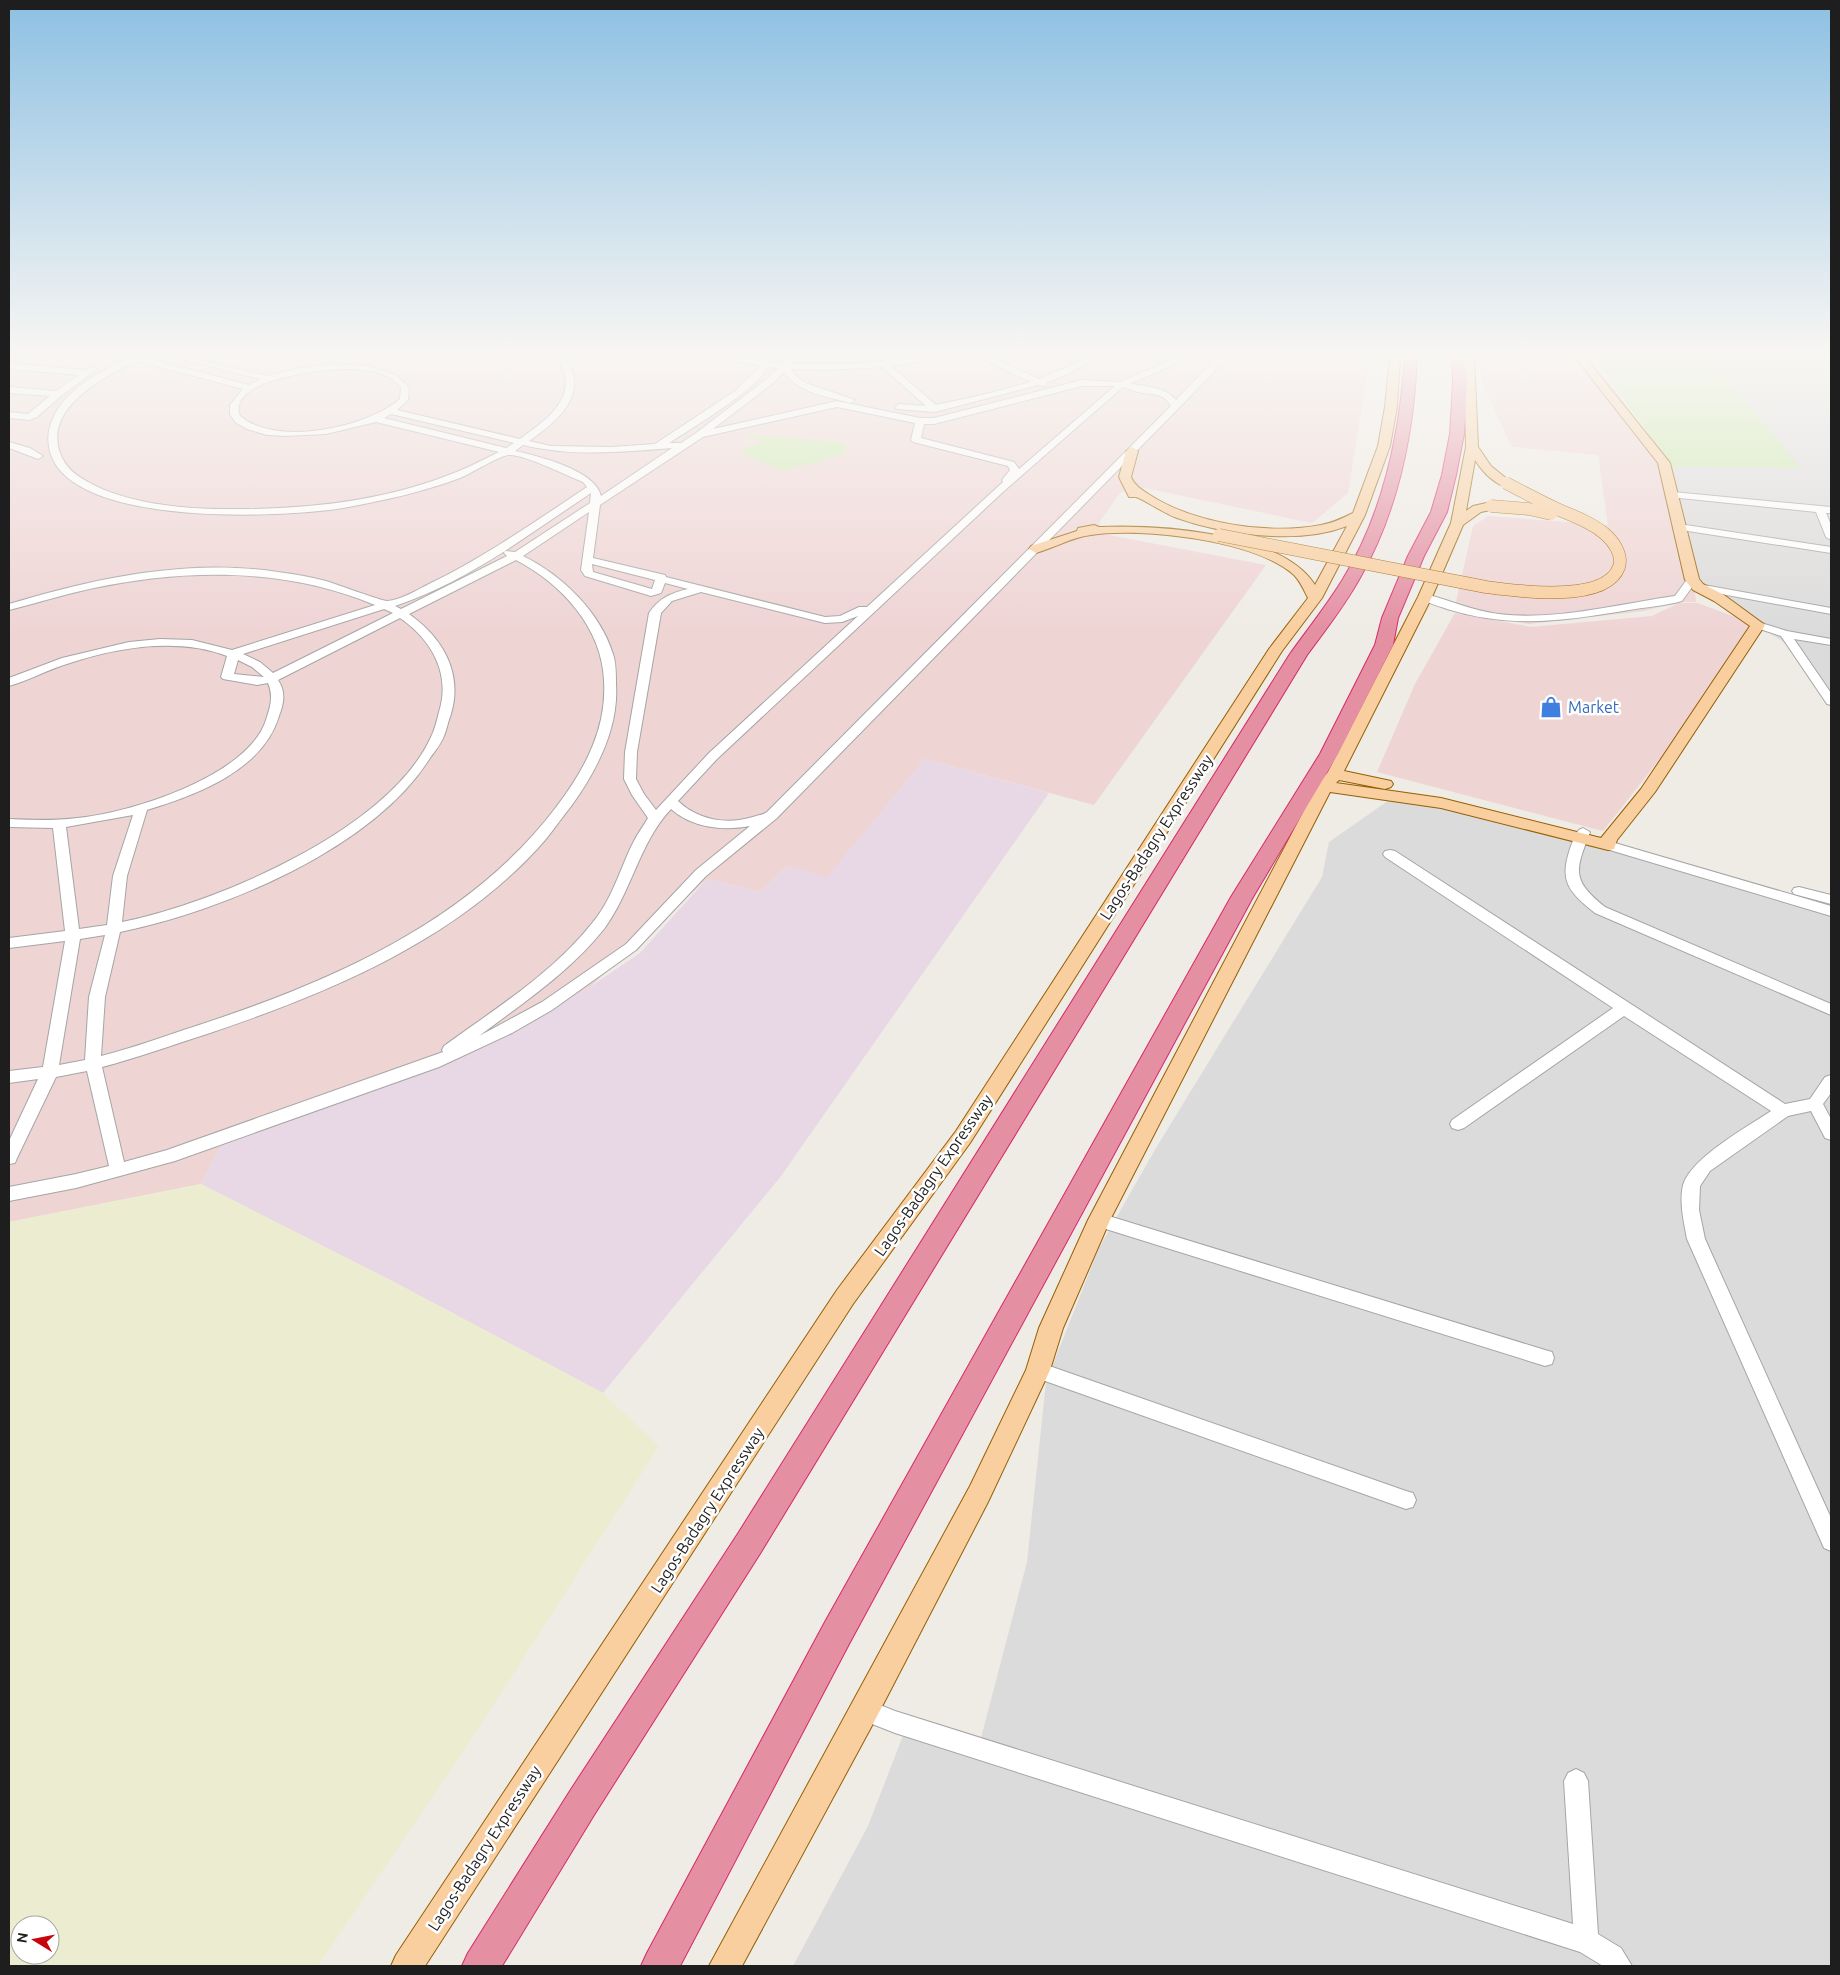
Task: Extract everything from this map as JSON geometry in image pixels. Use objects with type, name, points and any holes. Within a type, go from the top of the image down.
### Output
[{"type":"highway","name":"Lagos-Badagry Expressway","points":[[481,1966],[582,1803],[750,1542],[1299,654],[1352,578],[1374,535],[1400,448]]},
{"type":"highway","points":[[660,1966],[836,1633],[1242,897],[1328,754],[1384,645],[1390,618],[1416,556],[1439,512],[1455,448]]},
{"type":"main road","name":"Lagos-Badagry Expressway","points":[[408,1966],[846,1297],[963,1137],[1276,649],[1315,598],[1360,515],[1383,448]]},
{"type":"main road","points":[[725,1966],[866,1710],[979,1494],[1038,1370],[1051,1328],[1099,1220],[1425,597],[1458,523],[1472,448]]},
{"type":"main road","points":[[1132,450],[1125,473],[1127,484],[1138,500],[1156,511],[1221,532],[1486,587],[1525,593],[1559,593],[1587,588],[1602,584],[1618,569],[1620,562],[1619,553],[1605,534],[1587,523],[1506,484],[1491,474],[1473,448]]},
{"type":"main road","points":[[1330,780],[1441,803],[1609,842],[1646,792],[1758,625],[1695,583],[1664,463],[1652,448]]},
{"type":"main road","points":[[1127,484],[1147,499],[1175,513],[1208,522],[1250,529],[1315,530],[1337,525],[1360,515]]},
{"type":"main road","points":[[1036,549],[1083,531],[1114,525],[1144,525],[1221,532],[1526,587],[1554,587],[1581,582],[1600,575],[1609,560],[1608,551],[1597,537],[1580,526],[1540,511],[1490,506],[1477,509],[1458,523]]},
{"type":"main road","points":[[1083,531],[1156,531],[1248,548],[1277,559],[1289,566],[1305,580],[1315,598]]},
{"type":"street","points":[[20,448],[38,456]]},
{"type":"street","points":[[53,448],[60,463],[68,473],[88,487],[152,506],[205,512],[262,511],[350,503],[433,483],[472,470],[516,448]]},
{"type":"street","points":[[494,448],[557,465],[586,480],[593,487],[596,494],[586,570],[589,574],[651,593],[657,591],[661,577]]},
{"type":"street","points":[[542,448],[564,450],[620,448]]},
{"type":"street","points":[[234,653],[227,677],[257,681],[272,678],[516,556],[678,448]]},
{"type":"street","points":[[945,448],[1011,464],[1015,470],[1001,489]]},
{"type":"street","points":[[433,1063],[550,975],[571,956],[599,925],[614,900],[641,840],[655,818],[670,801],[713,756],[1001,489],[1048,448]]},
{"type":"street","points":[[9,1194],[118,1170],[169,1156],[433,1063],[507,1029],[547,1006],[630,947],[700,873],[772,815],[1132,450]]},
{"type":"street","points":[[234,653],[414,596],[463,572],[500,550],[593,487]]},
{"type":"street","points":[[1673,495],[1831,510]]},
{"type":"street","points":[[1820,509],[1831,537]]},
{"type":"street","points":[[1679,526],[1831,550]]},
{"type":"street","points":[[9,1077],[93,1064],[272,1007],[370,962],[458,911],[514,864],[560,816],[588,773],[606,731],[612,688],[607,652],[593,623],[573,599],[546,576],[516,556],[500,550]]},
{"type":"street","points":[[587,560],[705,588],[825,620],[849,617],[885,596]]},
{"type":"street","points":[[9,607],[99,583],[184,573],[253,572],[324,582],[385,604],[403,613],[426,633],[437,647],[444,662],[450,698],[436,738],[425,757],[401,786],[347,833],[288,869],[242,890],[150,921],[73,937],[9,943]]},
{"type":"street","points":[[1425,597],[1461,610],[1524,619],[1616,610],[1645,603],[1678,599],[1695,583],[1831,611]]},
{"type":"street","points":[[655,818],[638,795],[630,779],[631,752],[655,613],[657,608],[667,599],[705,588]]},
{"type":"street","points":[[1758,625],[1784,634],[1831,642]]},
{"type":"street","points":[[1784,634],[1831,701]]},
{"type":"street","points":[[9,682],[82,655],[137,644],[174,643],[200,645],[234,653],[256,664],[272,678],[277,687],[278,702],[275,721],[261,741],[243,760],[218,777],[192,791],[140,809],[106,818],[59,825],[9,822]]},
{"type":"street","points":[[670,801],[687,816],[709,823],[746,823],[772,815]]},
{"type":"street","points":[[118,1170],[93,1064],[97,997],[114,928],[120,876],[140,809]]},
{"type":"street","points":[[9,1158],[50,1072],[73,937],[59,825]]},
{"type":"street","points":[[1582,835],[1571,875],[1575,885],[1592,904],[1604,913],[1831,1010]]},
{"type":"street","points":[[1609,842],[1704,869],[1831,900]]},
{"type":"street","points":[[1390,854],[1783,1111]]},
{"type":"street","points":[[1704,869],[1831,911]]},
{"type":"street","points":[[1458,1124],[1624,1008]]},
{"type":"street","points":[[1831,1081],[1815,1104],[1783,1111],[1704,1166],[1692,1185],[1690,1210],[1696,1239],[1831,1541]]},
{"type":"street","points":[[1815,1104],[1831,1134]]},
{"type":"street","points":[[1099,1220],[1545,1358]]},
{"type":"street","points":[[1038,1370],[1406,1500]]},
{"type":"street","points":[[866,1710],[895,1722],[1586,1941],[1612,1957],[1619,1966]]},
{"type":"street","points":[[1576,1780],[1586,1941]]},
{"type":"shaded area","points":[[9,448],[1355,448],[1348,493],[1312,523],[1145,488],[1121,492],[1100,521],[1098,533],[1266,565],[1094,805],[925,759],[827,878],[787,866],[761,892],[707,879],[590,987],[523,1027],[221,1146],[201,1184],[9,1222]]},
{"type":"shaded area","points":[[1525,448],[1657,448],[1670,467],[1694,582],[1696,602],[1678,602],[1644,611],[1529,624],[1454,611],[1473,526],[1488,516],[1608,525],[1598,455]]},
{"type":"shaded area","points":[[1784,448],[1831,448],[1831,705],[1785,643],[1694,582],[1670,467],[1799,467]]},
{"type":"shaded area","name":"Market","points":[[1679,603],[1698,603],[1751,623],[1682,731],[1603,831],[1377,772],[1415,684],[1455,613],[1531,627],[1652,616]]},
{"type":"shaded area","points":[[925,759],[1049,793],[781,1176],[603,1393],[396,1283],[201,1184],[221,1146],[380,1089],[523,1027],[590,987],[640,953],[707,879],[761,892],[787,866],[827,877]]},
{"type":"shaded area","points":[[1395,796],[1694,870],[1831,909],[1831,1966],[793,1966],[868,1826],[911,1715],[981,1738],[1027,1562],[1046,1382],[1099,1248],[1156,1148],[1322,877],[1329,842]]},
{"type":"green space","points":[[748,448],[845,448],[845,454],[783,471],[739,452]]},
{"type":"green space","points":[[1659,448],[1785,448],[1801,468],[1672,467]]},
{"type":"green space","points":[[201,1184],[396,1283],[603,1393],[659,1446],[473,1737],[318,1966],[9,1966],[9,1222]]},
{"type":"place","name":"Market","points":[[1551,707]]}]
